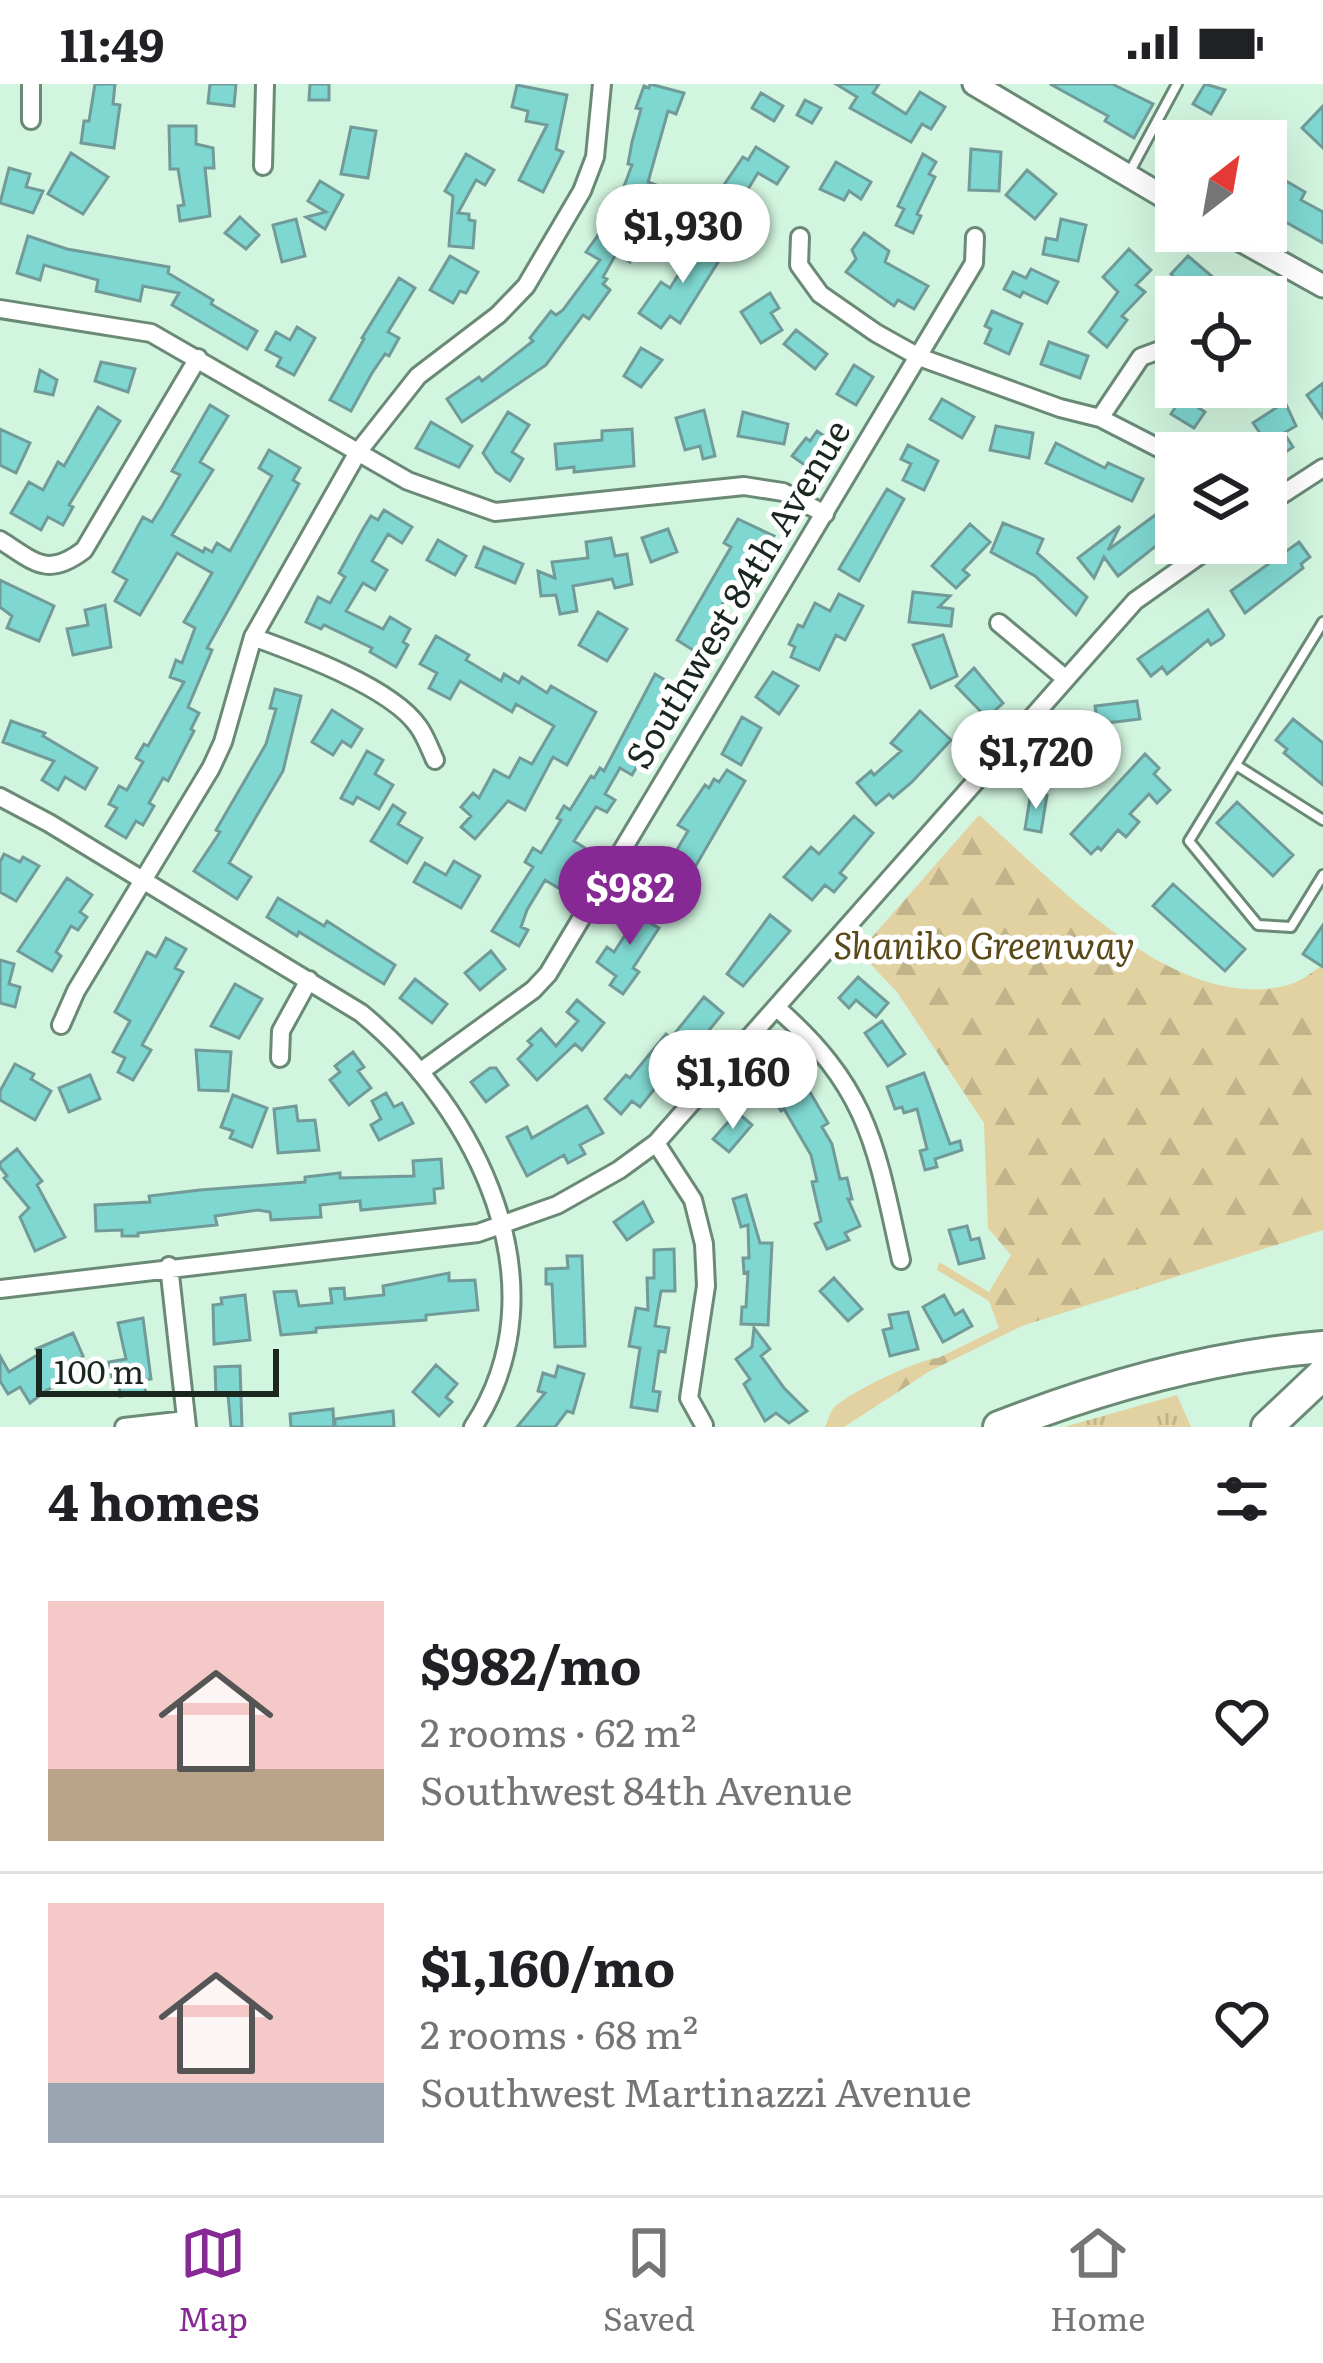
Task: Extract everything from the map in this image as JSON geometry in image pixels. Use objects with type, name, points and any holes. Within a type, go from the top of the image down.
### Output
[{"type":"highway","points":[[999,1427],[1114,1385],[1214,1362],[1323,1347]]},
{"type":"highway","points":[[1267,1427],[1323,1374]]},
{"type":"street","points":[[31,84],[31,120]]},
{"type":"street","points":[[263,166],[265,84]]},
{"type":"street","points":[[61,1025],[76,991],[223,742],[253,637],[358,452],[418,376],[498,315],[526,286],[582,191],[595,157],[602,84]]},
{"type":"street","points":[[974,84],[1155,192]]},
{"type":"street","points":[[800,237],[800,265],[820,294],[876,333],[920,357],[1100,418],[1155,446]]},
{"type":"street","name":"Southwest 84th Avenue","points":[[420,1072],[548,974],[920,357],[974,263],[975,237]]},
{"type":"street","points":[[1262,252],[1323,286]]},
{"type":"street","points":[[0,309],[151,333],[408,481],[495,512],[744,485],[782,492],[825,514]]},
{"type":"street","points":[[1100,418],[1141,357],[1155,352]]},
{"type":"street","points":[[0,540],[43,567],[64,566],[84,550],[198,358]]},
{"type":"street","points":[[1287,492],[1323,468]]},
{"type":"street","points":[[0,1289],[478,1233],[590,1188],[656,1143],[1136,601],[1188,564]]},
{"type":"street","points":[[999,623],[1066,679]]},
{"type":"street","points":[[253,637],[316,661],[376,692],[417,723],[435,760]]},
{"type":"street","points":[[0,797],[362,1013],[391,1037],[420,1072],[473,1145],[512,1274],[507,1358],[493,1396],[473,1427]]},
{"type":"street","points":[[280,1058],[280,1031],[309,980]]},
{"type":"street","points":[[777,1008],[816,1043],[860,1107],[881,1169],[901,1260]]},
{"type":"street","points":[[656,1143],[693,1200],[704,1244],[706,1286],[689,1398],[704,1425]]},
{"type":"street","points":[[124,1427],[186,1424],[169,1266]]},
{"type":"lane","points":[[1127,176],[1177,84]]},
{"type":"lane","points":[[1323,622],[1189,841],[1258,925],[1291,927],[1323,875]]},
{"type":"lane","points":[[1236,765],[1323,820]]},
{"type":"green space","name":"Shaniko Greenway","points":[[979,815],[1081,907],[1163,963],[1205,981],[1248,989],[1291,984],[1323,965],[1323,1230],[1022,1326],[930,1371],[844,1427],[825,1427],[833,1409],[852,1395],[999,1328],[989,1301],[937,1270],[939,1262],[989,1292],[1011,1255],[988,1228],[984,1123],[897,992],[859,952]]},
{"type":"green space","points":[[1177,1395],[1191,1427],[1064,1427]]},
{"type":"building","points":[[95,84],[115,84],[113,104],[120,105],[114,148],[81,143]]},
{"type":"building","points":[[210,84],[236,84],[234,106],[208,103]]},
{"type":"building","points":[[310,84],[329,84],[329,100],[309,100]]},
{"type":"building","points":[[836,84],[879,84],[873,93],[906,114],[920,92],[945,107],[931,129],[922,124],[911,142],[850,108],[857,97]]},
{"type":"building","points":[[1050,84],[1112,84],[1153,104],[1134,138],[1105,121],[1108,116]]},
{"type":"building","points":[[1205,84],[1225,90],[1211,114],[1193,104]]},
{"type":"building","points":[[517,85],[567,95],[556,149],[563,152],[543,192],[519,180],[547,125],[526,121],[528,111],[512,107]]},
{"type":"building","points":[[644,86],[684,93],[676,114],[668,111],[648,182],[656,185],[637,236],[643,240],[630,262],[616,254],[603,277],[610,290],[589,319],[583,315],[546,365],[462,422],[447,399],[479,377],[482,381],[533,341],[530,338],[551,311],[556,315],[563,310],[600,260],[586,252],[614,213],[632,165],[628,164],[641,109],[636,108]]},
{"type":"building","points":[[761,93],[783,106],[774,121],[752,108]]},
{"type":"building","points":[[805,100],[821,108],[812,123],[797,115]]},
{"type":"building","points":[[1323,106],[1323,148],[1302,128]]},
{"type":"building","points":[[169,126],[196,126],[196,144],[213,148],[214,168],[205,168],[210,216],[180,221],[178,206],[184,205],[178,169],[170,169]]},
{"type":"building","points":[[351,127],[376,131],[368,178],[341,174]]},
{"type":"building","points":[[756,147],[788,167],[777,184],[758,173],[738,216],[713,201],[743,157],[748,160]]},
{"type":"building","points":[[971,149],[1001,152],[999,191],[969,190]]},
{"type":"building","points":[[71,153],[108,177],[83,214],[48,194]]},
{"type":"building","points":[[466,154],[494,170],[485,185],[476,180],[458,213],[469,214],[469,220],[475,221],[473,248],[449,246],[453,196],[445,191]]},
{"type":"building","points":[[923,154],[936,162],[929,174],[935,177],[913,233],[896,225],[904,209],[898,206]]},
{"type":"building","points":[[836,162],[871,182],[861,199],[849,191],[844,200],[820,189]]},
{"type":"building","points":[[9,168],[30,174],[26,187],[43,191],[33,213],[0,203]]},
{"type":"building","points":[[1027,170],[1056,194],[1035,219],[1006,195]]},
{"type":"building","points":[[320,181],[343,195],[325,229],[306,217],[326,212],[308,201]]},
{"type":"building","points":[[1287,182],[1305,192],[1301,200],[1323,212],[1323,243],[1287,223]]},
{"type":"building","points":[[240,217],[259,235],[246,249],[225,233]]},
{"type":"building","points":[[296,219],[305,256],[282,262],[273,225]]},
{"type":"building","points":[[1061,219],[1086,225],[1078,261],[1043,254],[1046,238],[1057,240]]},
{"type":"building","points":[[864,233],[889,251],[885,262],[928,286],[914,309],[898,300],[894,306],[846,272],[856,259],[852,250]]},
{"type":"building","points":[[28,236],[67,249],[169,267],[168,273],[257,331],[247,349],[172,305],[179,293],[143,286],[140,301],[96,291],[98,280],[44,265],[40,280],[17,273]]},
{"type":"building","points":[[702,237],[725,251],[680,323],[670,316],[661,328],[639,313],[661,282],[670,288]]},
{"type":"building","points":[[1129,249],[1151,270],[1136,285],[1145,292],[1122,316],[1127,320],[1107,347],[1089,332],[1118,292],[1103,277]]},
{"type":"building","points":[[450,256],[478,272],[466,293],[460,291],[453,303],[430,290]]},
{"type":"building","points":[[1188,256],[1211,276],[1173,276]]},
{"type":"building","points":[[1031,269],[1058,282],[1047,303],[1004,289],[1013,272],[1026,278]]},
{"type":"building","points":[[399,278],[415,288],[388,332],[399,338],[351,411],[330,400]]},
{"type":"building","points":[[770,293],[779,308],[771,313],[782,330],[761,343],[741,312]]},
{"type":"building","points":[[992,311],[1022,324],[1009,354],[985,343],[991,329],[985,326]]},
{"type":"building","points":[[297,327],[315,338],[294,375],[277,366],[281,358],[266,350],[276,332],[290,340]]},
{"type":"building","points":[[796,330],[827,354],[815,369],[784,344]]},
{"type":"building","points":[[1049,342],[1088,356],[1080,378],[1041,364]]},
{"type":"building","points":[[641,348],[662,360],[641,387],[624,376]]},
{"type":"building","points":[[101,362],[135,369],[128,392],[95,381]]},
{"type":"building","points":[[854,365],[873,377],[856,405],[837,394]]},
{"type":"building","points":[[40,370],[57,380],[53,395],[35,391]]},
{"type":"building","points":[[1323,383],[1323,418],[1307,395]]},
{"type":"building","points":[[942,399],[974,417],[962,438],[930,419]]},
{"type":"building","points":[[210,405],[228,416],[200,462],[213,470],[172,535],[203,552],[205,548],[212,552],[217,543],[230,551],[272,476],[259,468],[269,450],[300,468],[293,480],[299,484],[207,648],[212,650],[188,707],[199,713],[194,731],[168,781],[163,778],[149,803],[154,806],[143,825],[136,821],[126,838],[106,826],[117,808],[109,804],[119,786],[127,790],[143,762],[136,758],[144,744],[148,746],[184,682],[170,677],[176,660],[182,663],[195,628],[184,622],[212,573],[177,553],[140,615],[115,601],[127,580],[113,572],[143,517],[152,522],[162,506],[180,475],[172,471]]},
{"type":"building","points":[[1287,406],[1296,426],[1286,432],[1259,432],[1253,423]]},
{"type":"building","points":[[98,407],[120,421],[69,505],[73,507],[63,525],[48,517],[41,530],[11,513],[29,482],[43,490],[58,462],[64,466]]},
{"type":"building","points":[[1175,408],[1205,412],[1194,428],[1171,414]]},
{"type":"building","points":[[704,410],[715,456],[703,459],[700,446],[685,450],[676,418]]},
{"type":"building","points":[[508,412],[529,425],[512,452],[523,459],[510,481],[496,472],[483,453]]},
{"type":"building","points":[[743,412],[788,424],[784,444],[738,436]]},
{"type":"building","points":[[431,422],[472,446],[459,467],[416,448]]},
{"type":"building","points":[[996,426],[1033,433],[1029,458],[990,450]]},
{"type":"building","points":[[0,429],[30,443],[16,473],[0,465]]},
{"type":"building","points":[[632,429],[634,466],[574,472],[574,467],[557,469],[555,444],[602,440],[602,431]]},
{"type":"building","points":[[817,431],[837,445],[816,473],[792,456]]},
{"type":"building","points":[[1056,443],[1105,468],[1108,463],[1143,479],[1132,501],[1046,463]]},
{"type":"building","points":[[908,445],[938,461],[924,490],[903,480],[911,464],[901,459]]},
{"type":"building","points":[[887,489],[904,499],[859,581],[839,569]]},
{"type":"building","points":[[384,510],[412,527],[402,543],[388,534],[372,561],[387,570],[375,590],[363,583],[346,611],[383,629],[390,617],[410,629],[403,642],[408,645],[396,667],[370,652],[372,648],[324,625],[321,629],[306,622],[318,597],[330,603],[345,577],[339,573],[363,529],[371,516],[378,520]]},
{"type":"building","points":[[1155,515],[1155,547],[1118,576],[1104,557],[1094,578],[1078,558],[1120,526],[1108,550]]},
{"type":"building","points":[[738,519],[774,536],[739,598],[729,592],[696,652],[677,640],[731,547],[724,543]]},
{"type":"building","points":[[1003,523],[1043,539],[1037,553],[1087,597],[1076,615],[1035,576],[991,552]]},
{"type":"building","points":[[970,524],[990,542],[963,570],[969,575],[956,588],[932,566]]},
{"type":"building","points":[[668,529],[677,552],[651,562],[642,538]]},
{"type":"building","points":[[611,538],[615,556],[627,554],[632,584],[615,588],[612,579],[573,586],[577,611],[560,614],[556,595],[541,596],[538,571],[555,578],[552,562],[588,558],[586,542]]},
{"type":"building","points":[[438,540],[466,556],[455,575],[427,560]]},
{"type":"building","points":[[1299,542],[1310,557],[1301,564],[1303,568],[1245,613],[1231,591],[1268,564],[1287,564],[1287,551]]},
{"type":"building","points":[[484,547],[523,564],[515,583],[476,567]]},
{"type":"building","points":[[0,580],[54,606],[39,641],[7,628],[12,616],[0,607]]},
{"type":"building","points":[[913,592],[950,596],[939,607],[953,609],[951,626],[909,622]]},
{"type":"building","points":[[839,594],[863,606],[845,640],[836,635],[819,670],[791,657],[795,647],[789,644],[798,625],[803,627],[815,603],[830,611]]},
{"type":"building","points":[[105,605],[111,647],[73,655],[67,629],[88,625],[85,610]]},
{"type":"building","points":[[1208,610],[1222,638],[1211,645],[1208,640],[1167,674],[1162,667],[1151,676],[1138,659]]},
{"type":"building","points":[[598,612],[627,629],[607,661],[579,645]]},
{"type":"building","points":[[943,635],[957,676],[931,688],[913,645]]},
{"type":"building","points":[[436,636],[501,681],[504,674],[519,683],[522,677],[547,693],[551,686],[596,712],[567,765],[553,757],[525,810],[508,801],[475,839],[461,827],[471,816],[461,807],[473,793],[479,798],[494,770],[509,778],[520,758],[532,764],[554,726],[516,704],[512,712],[460,681],[450,699],[429,688],[437,673],[420,664]]},
{"type":"building","points":[[974,668],[1003,703],[987,718],[956,686]]},
{"type":"building","points":[[773,672],[798,686],[779,714],[756,697]]},
{"type":"building","points":[[655,674],[681,690],[632,775],[620,768],[605,794],[615,800],[607,812],[596,807],[574,841],[585,848],[560,889],[545,880],[527,910],[521,927],[528,930],[519,946],[492,931],[533,867],[525,862],[533,848],[541,853],[564,806],[570,810],[591,776],[600,768],[604,771]]},
{"type":"building","points":[[275,689],[301,696],[283,771],[229,863],[251,877],[237,899],[194,871],[266,744],[276,709],[270,708]]},
{"type":"building","points":[[1137,701],[1140,719],[1098,724],[1095,706]]},
{"type":"building","points":[[332,710],[362,729],[351,747],[342,741],[333,755],[312,742]]},
{"type":"building","points":[[920,711],[951,740],[912,782],[876,805],[857,783],[901,751],[891,743]]},
{"type":"building","points":[[742,717],[761,728],[741,765],[722,754]]},
{"type":"building","points":[[1293,719],[1323,743],[1323,785],[1284,753],[1287,749],[1276,740]]},
{"type":"building","points":[[11,721],[45,733],[43,736],[97,768],[85,789],[65,777],[58,790],[42,780],[54,761],[3,742]]},
{"type":"building","points":[[367,751],[383,760],[375,774],[393,785],[379,809],[357,797],[353,804],[341,798]]},
{"type":"building","points":[[1145,754],[1159,768],[1154,774],[1170,790],[1157,803],[1149,794],[1130,814],[1139,822],[1126,837],[1118,830],[1101,850],[1098,847],[1091,854],[1071,834]]},
{"type":"building","points":[[727,770],[745,781],[676,900],[647,883],[662,859],[669,863],[688,831],[678,825],[705,785],[709,788],[714,779],[719,782]]},
{"type":"building","points":[[1031,792],[1047,795],[1041,832],[1025,829]]},
{"type":"building","points":[[1237,802],[1293,855],[1273,876],[1217,823]]},
{"type":"building","points":[[393,805],[405,813],[398,824],[422,838],[407,863],[371,841]]},
{"type":"building","points":[[854,816],[873,833],[840,873],[846,878],[834,892],[825,885],[812,900],[784,877],[811,847],[819,854]]},
{"type":"building","points":[[4,854],[39,866],[16,901],[0,892]]},
{"type":"building","points":[[454,861],[480,876],[461,908],[414,882],[425,863],[446,875]]},
{"type":"building","points":[[67,878],[92,895],[80,912],[87,917],[78,930],[71,926],[56,952],[61,956],[52,971],[18,951]]},
{"type":"building","points":[[1173,884],[1245,949],[1225,971],[1153,906]]},
{"type":"building","points":[[278,898],[324,926],[327,921],[395,965],[384,984],[267,917]]},
{"type":"building","points":[[635,903],[657,917],[652,924],[659,928],[633,968],[639,972],[623,994],[610,985],[616,976],[597,962],[607,947],[614,952],[633,923],[626,918]]},
{"type":"building","points":[[770,915],[790,931],[743,986],[727,974]]},
{"type":"building","points":[[1323,925],[1323,967],[1303,954]]},
{"type":"building","points":[[166,938],[186,949],[175,968],[183,972],[142,1045],[151,1050],[133,1080],[118,1072],[125,1058],[113,1052],[130,1021],[115,1012],[147,952],[156,957]]},
{"type":"building","points":[[491,951],[505,969],[480,990],[465,973]]},
{"type":"building","points":[[0,960],[14,964],[9,984],[20,987],[15,1007],[0,1003]]},
{"type":"building","points":[[858,977],[888,1003],[876,1017],[856,1000],[849,1008],[839,998]]},
{"type":"building","points":[[415,979],[447,1004],[432,1023],[400,998]]},
{"type":"building","points":[[235,984],[262,999],[239,1038],[211,1026]]},
{"type":"building","points":[[704,997],[723,1013],[702,1039],[693,1032],[668,1061],[673,1066],[640,1107],[632,1101],[621,1114],[605,1099],[626,1075],[630,1078],[666,1034],[671,1038]]},
{"type":"building","points":[[577,1000],[604,1023],[582,1050],[575,1044],[537,1080],[518,1059],[541,1029],[556,1046],[578,1021],[567,1012]]},
{"type":"building","points":[[882,1021],[905,1054],[888,1066],[865,1033]]},
{"type":"building","points":[[196,1050],[231,1052],[228,1091],[199,1090]]},
{"type":"building","points":[[353,1052],[364,1067],[358,1071],[371,1088],[349,1105],[330,1080],[340,1072],[335,1066]]},
{"type":"building","points":[[15,1064],[51,1091],[35,1120],[0,1100]]},
{"type":"building","points":[[496,1068],[508,1085],[486,1102],[471,1082]]},
{"type":"building","points":[[924,1073],[950,1144],[960,1141],[962,1150],[935,1159],[937,1167],[925,1170],[920,1151],[927,1149],[917,1109],[904,1113],[902,1107],[895,1109],[887,1087]]},
{"type":"building","points":[[778,1074],[788,1088],[802,1079],[828,1123],[822,1127],[832,1144],[840,1179],[847,1178],[852,1199],[848,1199],[860,1226],[845,1233],[849,1240],[827,1249],[815,1224],[821,1221],[811,1155],[763,1084]]},
{"type":"building","points":[[90,1075],[100,1099],[69,1112],[59,1088]]},
{"type":"building","points":[[386,1093],[394,1107],[402,1103],[413,1123],[379,1140],[371,1125],[381,1119],[372,1101]]},
{"type":"building","points":[[233,1095],[267,1108],[252,1147],[230,1138],[233,1131],[221,1127]]},
{"type":"building","points":[[296,1106],[298,1121],[315,1120],[319,1150],[278,1153],[274,1109]]},
{"type":"building","points":[[587,1106],[603,1133],[580,1145],[585,1154],[568,1163],[564,1155],[527,1176],[507,1137],[527,1127],[532,1138]]},
{"type":"building","points":[[737,1112],[752,1125],[729,1152],[713,1139]]},
{"type":"building","points":[[17,1149],[42,1181],[37,1185],[65,1237],[35,1251],[20,1217],[29,1208],[0,1167]]},
{"type":"building","points":[[441,1159],[443,1188],[434,1189],[435,1203],[361,1210],[360,1201],[320,1205],[321,1217],[271,1220],[270,1212],[258,1210],[215,1216],[217,1225],[138,1236],[122,1236],[122,1230],[96,1231],[95,1205],[305,1182],[305,1177],[340,1173],[340,1178],[414,1176],[413,1161]]},
{"type":"building","points":[[746,1195],[760,1243],[772,1243],[768,1325],[741,1324],[742,1307],[746,1307],[748,1272],[744,1273],[743,1258],[749,1258],[748,1225],[741,1227],[733,1199]]},
{"type":"building","points":[[643,1202],[653,1222],[627,1240],[614,1222]]},
{"type":"building","points":[[967,1226],[971,1240],[979,1238],[984,1258],[959,1264],[949,1230]]},
{"type":"building","points":[[674,1249],[675,1291],[661,1291],[655,1326],[669,1328],[665,1352],[659,1351],[653,1391],[660,1392],[657,1411],[631,1407],[640,1348],[629,1346],[636,1308],[648,1310],[647,1278],[654,1278],[654,1250]]},
{"type":"building","points":[[567,1256],[582,1256],[585,1346],[555,1347],[552,1284],[546,1284],[546,1269],[568,1268]]},
{"type":"building","points":[[449,1273],[449,1281],[475,1280],[478,1310],[281,1335],[274,1292],[296,1291],[299,1306],[332,1303],[330,1289],[344,1288],[345,1299],[384,1295],[383,1286]]},
{"type":"building","points":[[834,1278],[862,1309],[848,1321],[820,1291]]},
{"type":"building","points":[[245,1295],[250,1340],[214,1344],[213,1305],[222,1304],[221,1298]]},
{"type":"building","points":[[944,1295],[955,1315],[963,1310],[972,1326],[943,1342],[923,1307]]},
{"type":"building","points":[[908,1312],[918,1349],[890,1356],[883,1330],[892,1328],[889,1315]]},
{"type":"building","points":[[143,1318],[151,1379],[143,1380],[146,1393],[120,1396],[109,1362],[126,1359],[118,1323]]},
{"type":"building","points":[[754,1328],[770,1349],[761,1356],[807,1411],[789,1423],[776,1413],[765,1421],[744,1384],[750,1379],[736,1359],[752,1347]]},
{"type":"building","points":[[73,1333],[83,1356],[66,1364],[72,1379],[30,1403],[20,1387],[8,1394],[0,1381],[0,1356],[9,1372],[39,1354],[36,1349]]},
{"type":"building","points":[[436,1365],[457,1384],[446,1397],[452,1402],[439,1416],[413,1392]]},
{"type":"building","points":[[240,1366],[242,1427],[231,1427],[228,1395],[216,1395],[215,1367]]},
{"type":"building","points":[[558,1366],[584,1374],[573,1413],[567,1411],[555,1427],[517,1427],[545,1393],[538,1391],[543,1373],[555,1377]]},
{"type":"building","points":[[333,1409],[334,1427],[291,1427],[290,1414]]},
{"type":"building","points":[[393,1411],[394,1427],[335,1427],[335,1419]]}]
